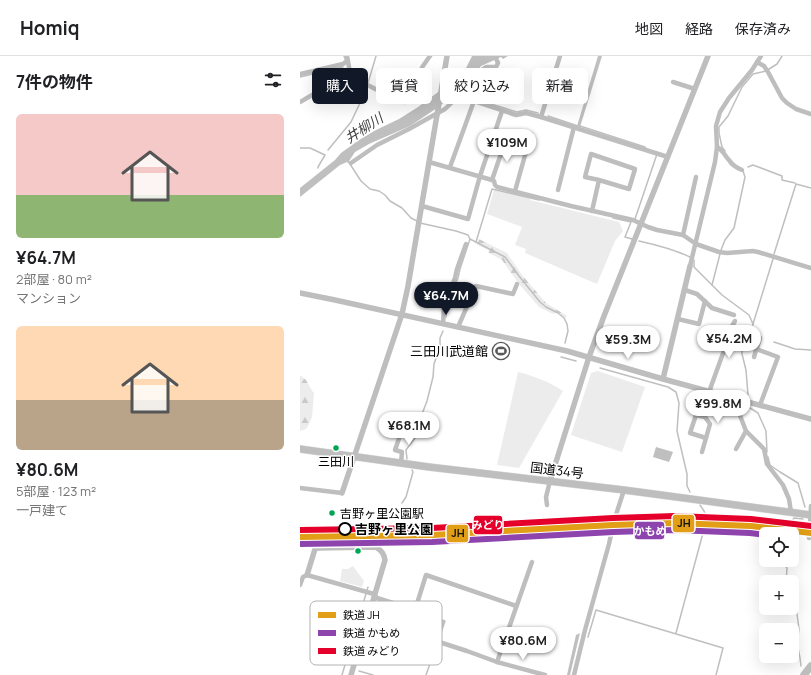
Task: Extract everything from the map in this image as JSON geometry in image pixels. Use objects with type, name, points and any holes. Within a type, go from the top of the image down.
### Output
[{"type":"highway","name":"国道34号","points":[[300,449],[811,514]]},
{"type":"highway","points":[[804,675],[811,666]]},
{"type":"street","points":[[368,85],[405,102],[430,56]]},
{"type":"street","points":[[300,488],[342,493],[355,456],[402,314],[430,162],[447,56]]},
{"type":"street","points":[[541,117],[560,56]]},
{"type":"street","points":[[547,505],[546,497],[550,481],[588,357],[708,56]]},
{"type":"street","points":[[663,379],[715,162],[717,147],[716,126],[720,112],[728,98],[752,70],[761,56]]},
{"type":"street","points":[[483,68],[496,67],[498,63],[496,58]]},
{"type":"street","points":[[300,74],[343,64],[347,59]]},
{"type":"street","points":[[757,62],[767,70],[782,98],[787,103],[796,109],[811,114]]},
{"type":"street","points":[[673,82],[695,89]]},
{"type":"street","points":[[300,102],[312,95]]},
{"type":"street","points":[[351,163],[377,145],[409,129],[438,111],[444,109],[450,104]]},
{"type":"street","points":[[450,167],[473,104]]},
{"type":"street","points":[[482,104],[516,115],[526,112],[668,157]]},
{"type":"street","points":[[422,206],[468,219],[480,176],[502,111]]},
{"type":"street","points":[[558,190],[574,127]]},
{"type":"street","points":[[515,191],[531,134]]},
{"type":"street","points":[[492,180],[505,142]]},
{"type":"street","points":[[717,147],[730,162],[742,170]]},
{"type":"street","points":[[591,154],[635,169],[629,189],[599,180],[585,177],[591,154]]},
{"type":"street","points":[[430,162],[492,180],[497,187],[633,220],[657,230],[683,235],[696,244],[721,253],[758,252],[811,268]]},
{"type":"street","points":[[683,235],[696,177]]},
{"type":"street","points":[[592,210],[599,180]]},
{"type":"street","points":[[443,324],[444,307],[466,244]]},
{"type":"street","points":[[458,327],[476,286],[513,294],[517,284]]},
{"type":"street","points":[[685,290],[697,294],[712,308],[734,315]]},
{"type":"street","points":[[300,293],[553,348],[811,419]]},
{"type":"street","points":[[678,319],[699,324],[705,301]]},
{"type":"street","points":[[705,417],[711,392],[726,345],[724,340],[735,320]]},
{"type":"street","points":[[754,357],[760,338]]},
{"type":"street","points":[[756,349],[778,357],[760,405]]},
{"type":"street","points":[[740,400],[739,413],[746,431],[764,449],[767,464],[783,485],[789,499],[790,512]]},
{"type":"street","points":[[702,452],[706,438],[710,424],[705,417],[696,415],[690,433],[706,438]]},
{"type":"street","points":[[401,463],[402,452],[396,450],[403,427]]},
{"type":"street","points":[[736,449],[746,431]]},
{"type":"street","points":[[574,675],[614,521],[624,490]]},
{"type":"street","points":[[810,527],[811,506]]},
{"type":"street","points":[[300,585],[303,577],[307,575],[315,549],[376,548],[381,550],[385,560],[372,601]]},
{"type":"street","points":[[497,662],[532,562]]},
{"type":"street","points":[[418,601],[426,574],[516,606]]},
{"type":"street","points":[[307,575],[374,594],[377,598],[386,601]]},
{"type":"street","points":[[442,644],[497,662],[545,675]]},
{"type":"street","points":[[350,675],[353,665]]},
{"type":"green space","points":[[494,190],[531,198],[530,200],[619,222],[623,231],[615,241],[597,284],[525,253],[526,249],[515,245],[522,227],[487,214]]},
{"type":"green space","points":[[479,239],[507,253],[522,275],[546,303],[567,316],[565,318],[557,312],[553,314],[539,307],[519,284],[502,260],[476,244]]},
{"type":"green space","points":[[598,371],[645,387],[622,452],[571,435],[591,373]]},
{"type":"green space","points":[[518,372],[542,380],[563,391],[519,468],[497,465]]},
{"type":"green space","points":[[300,376],[306,380],[314,394],[312,417],[306,429],[300,431]]},
{"type":"green space","points":[[353,566],[364,581],[362,587],[340,581],[342,569],[348,569]]},
{"type":"shaded area","points":[[472,56],[508,56],[503,59],[501,57],[480,68],[466,68]]},
{"type":"shaded area","points":[[598,56],[602,56],[588,101],[588,89]]},
{"type":"shaded area","points":[[440,91],[440,104],[442,104],[410,126],[369,144],[355,152],[349,161],[350,162],[340,165],[300,197],[300,188],[335,160],[341,153],[359,140],[399,119],[422,104],[432,104],[432,97]]},
{"type":"shaded area","points":[[584,104],[587,104],[580,127],[577,126]]},
{"type":"shaded area","points":[[656,447],[673,452],[669,462],[653,457]]},
{"type":"shaded area","points":[[580,633],[570,675],[567,675],[576,635]]},
{"type":"waterway","points":[[368,83],[376,56]]},
{"type":"waterway","points":[[725,151],[722,147],[719,127],[728,116],[742,87],[753,74],[766,71],[777,64],[782,56]]},
{"type":"waterway","points":[[338,68],[343,67]]},
{"type":"waterway","points":[[300,77],[312,74]]},
{"type":"waterway","name":"井柳川","points":[[328,150],[351,122],[359,104]]},
{"type":"waterway","points":[[491,104],[517,112],[526,110],[538,113]]},
{"type":"waterway","points":[[548,116],[578,126]]},
{"type":"waterway","points":[[580,126],[645,147],[646,149]]},
{"type":"waterway","points":[[300,148],[310,148],[325,155],[318,168]]},
{"type":"waterway","points":[[635,219],[657,154]]},
{"type":"waterway","points":[[348,161],[361,181],[370,189],[379,191],[385,195],[390,201],[402,208],[411,218],[417,221]]},
{"type":"waterway","points":[[748,167],[753,165],[782,176],[782,180],[795,183]]},
{"type":"waterway","points":[[721,250],[725,240],[734,228],[745,177],[743,171]]},
{"type":"waterway","points":[[774,254],[796,184],[811,188]]},
{"type":"waterway","points":[[476,242],[492,189],[539,200]]},
{"type":"waterway","points":[[613,218],[631,222],[625,237],[632,239]]},
{"type":"waterway","points":[[420,223],[468,235],[470,239],[505,257],[540,302],[564,318],[568,331],[565,343]]},
{"type":"waterway","points":[[446,317],[448,303],[458,278],[470,239]]},
{"type":"waterway","points":[[639,241],[690,257]]},
{"type":"waterway","points":[[712,285],[720,254]]},
{"type":"waterway","points":[[753,324],[773,259]]},
{"type":"waterway","points":[[694,260],[694,267],[722,295],[749,315],[753,324],[751,331],[744,340],[742,346],[748,395]]},
{"type":"waterway","points":[[407,459],[406,450],[417,435],[423,433],[426,425],[422,414],[427,401],[433,377],[434,364],[440,347],[440,338],[443,331]]},
{"type":"waterway","points":[[774,342],[795,349],[811,350]]},
{"type":"waterway","points":[[561,357],[576,361]]},
{"type":"waterway","points":[[600,368],[668,387],[676,392],[679,403],[677,431],[687,474],[687,486],[690,492]]},
{"type":"waterway","points":[[750,408],[758,413],[766,431],[767,452]]},
{"type":"waterway","points":[[768,457],[770,465],[798,483],[805,507]]},
{"type":"waterway","points":[[402,503],[406,497],[413,472],[412,470]]},
{"type":"waterway","points":[[700,505],[706,516]]},
{"type":"waterway","points":[[790,524],[794,518],[803,519]]},
{"type":"waterway","points":[[676,633],[703,533]]},
{"type":"waterway","points":[[786,567],[786,575]]},
{"type":"waterway","points":[[364,601],[368,587]]},
{"type":"waterway","points":[[588,637],[596,610],[723,648],[716,675]]},
{"type":"waterway","points":[[797,615],[799,629],[797,643],[801,666]]},
{"type":"waterway","points":[[442,620],[445,621],[442,630]]},
{"type":"waterway","points":[[342,675],[345,665]]},
{"type":"waterway","points":[[426,675],[430,665]]},
{"type":"waterway","points":[[359,671],[373,675]]},
{"type":"rail line","name":"みどり","points":[[300,530],[432,528],[675,516],[751,519],[811,526]]},
{"type":"rail line","name":"JH","points":[[300,537],[432,535],[675,523],[751,526],[811,533]]},
{"type":"rail line","name":"かもめ","points":[[300,544],[432,542],[675,530],[759,534]]},
{"type":"place","name":"三田川武道館","points":[[501,351]]},
{"type":"place","name":"三田川","points":[[336,448]]},
{"type":"place","name":"吉野ヶ里公園駅","points":[[332,513]]},
{"type":"place","name":"吉野ヶ里公園","points":[[345,529]]}]
